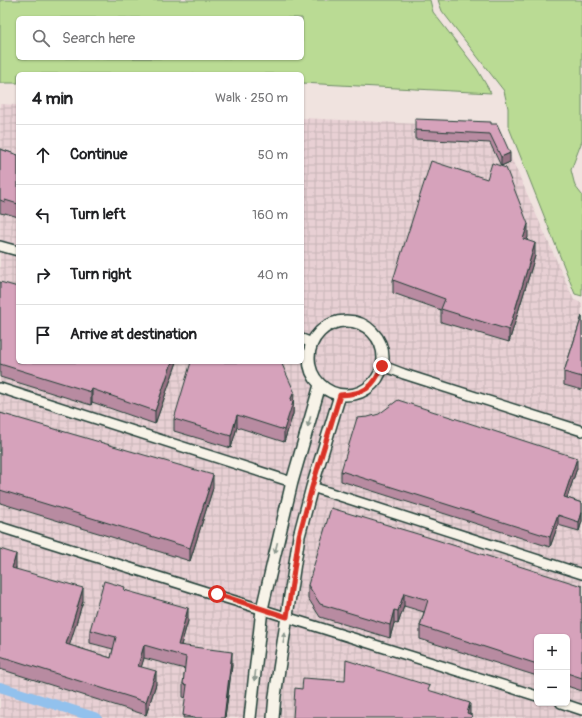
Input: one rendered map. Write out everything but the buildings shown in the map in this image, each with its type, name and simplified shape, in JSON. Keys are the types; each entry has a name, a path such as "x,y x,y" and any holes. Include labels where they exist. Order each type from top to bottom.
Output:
{"street":[{"path":"0,246 16,250"},
{"path":"346,321 357,322 371,331 380,343 383,354 382,366 378,378 368,388 355,394 340,395 330,392 320,385 309,365 307,341 331,324 346,321"},
{"path":"382,366 582,431"},
{"path":"250,718 262,609 292,482 320,385"},
{"path":"0,388 292,482"},
{"path":"273,718 299,536 340,395"},
{"path":"312,487 582,574"},
{"path":"0,527 144,573 217,594 534,695"},
{"path":"570,706 582,710"}],"shaded area":[{"path":"0,104 16,105 16,364 304,364 304,118 498,128 574,300 582,303 582,718 0,718"}],"green space":[{"path":"0,0 430,0 433,12 477,69 491,93 304,83 304,72 16,72 16,83 0,83"},
{"path":"438,0 582,0 582,141 571,170 575,186 582,195 582,296 575,294 508,125 508,108 504,91 442,11"}],"waterway":[{"path":"0,687 97,718"}],"route":[{"path":"217,594 287,617 299,536 340,395 355,394 368,388 378,378 382,366"}]}
